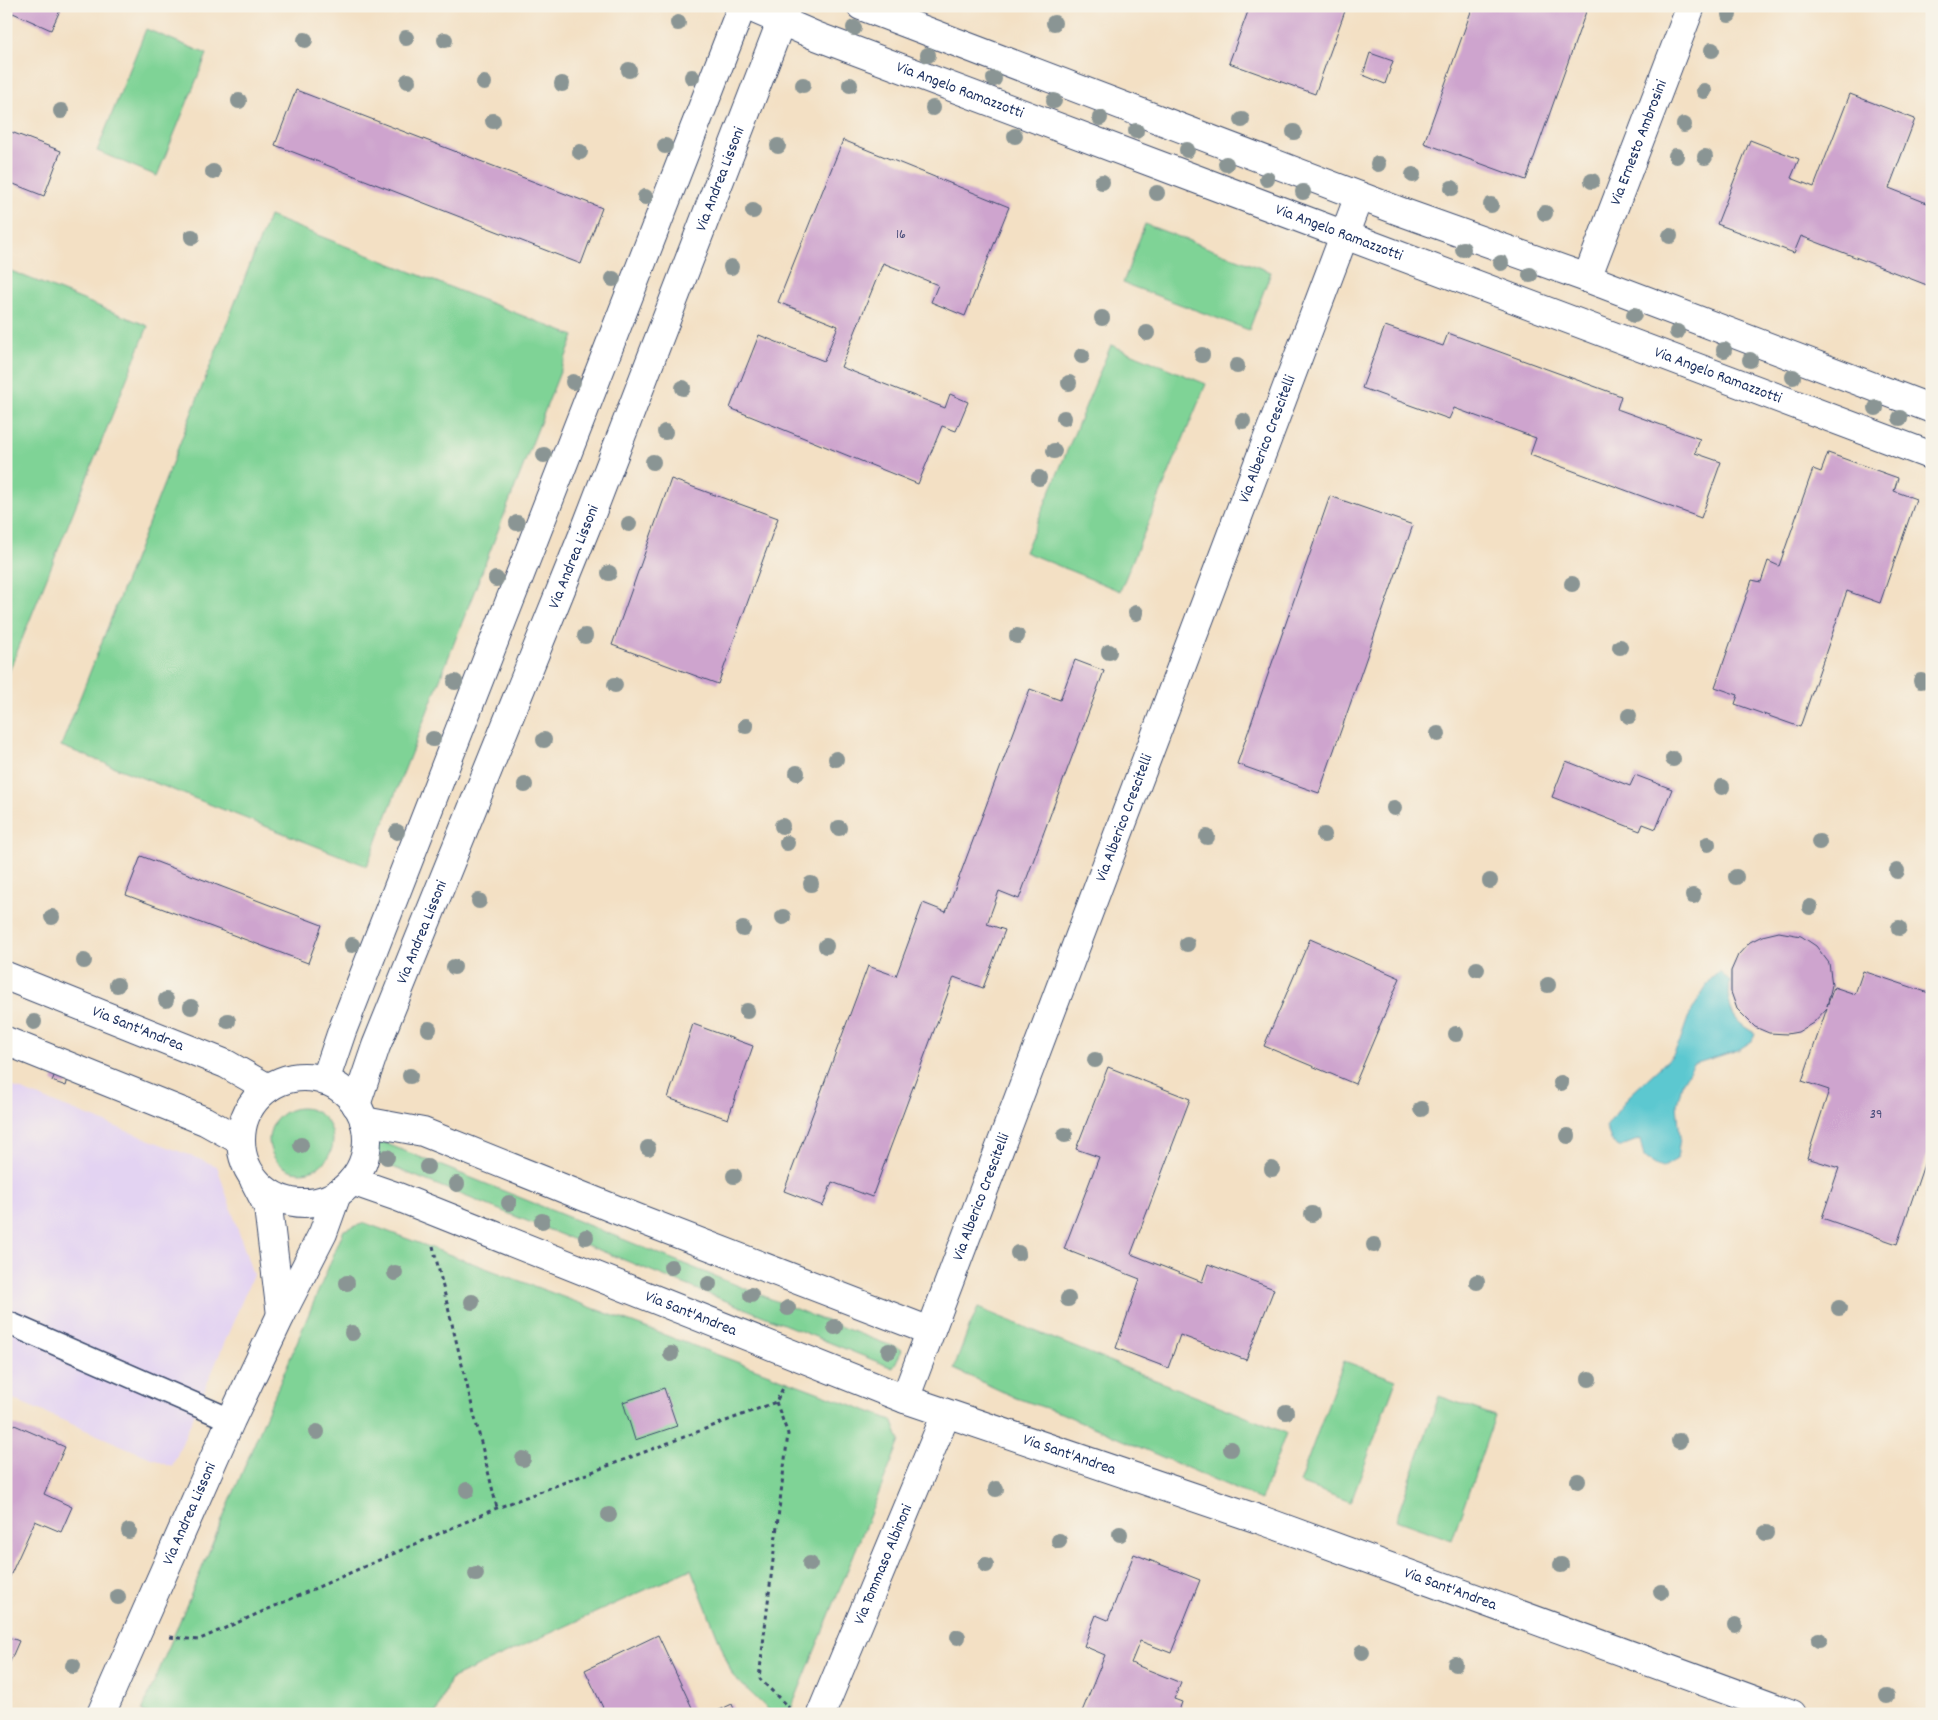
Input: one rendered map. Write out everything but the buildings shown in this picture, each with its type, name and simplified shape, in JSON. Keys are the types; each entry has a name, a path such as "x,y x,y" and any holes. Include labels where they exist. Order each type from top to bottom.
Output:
{"street":[{"path":"325,1081 346,1021 742,6"},
{"name":"Via Angelo Ramazzotti","path":"747,6 784,14 1345,236 1932,456"},
{"path":"861,6 1360,196 1587,278 1932,409"},
{"name":"Via Ernesto Ambrosini","path":"1587,278 1690,6"},
{"name":"Via Andrea Lissoni","path":"360,1113 376,1046 587,526 784,14"},
{"name":"Via Alberico Crescitelli","path":"905,1399 1360,196"},
{"name":"Via Sant'Andrea","path":"6,976 226,1064 268,1088"},
{"path":"6,1041 205,1122 241,1141"},
{"path":"250,1172 262,1188 279,1198 298,1203 318,1202 344,1188 363,1163 367,1142 360,1113 343,1090 325,1081 306,1077 286,1080 268,1088 248,1111 243,1125 241,1141 243,1157 250,1172 268,1207 281,1315"},
{"path":"360,1113 423,1132 646,1222 930,1331"},
{"name":"Via Andrea Lissoni","path":"101,1714 232,1420 281,1315 344,1188"},
{"name":"Via Sant'Andrea","path":"344,1188 424,1208 905,1399 1264,1521 1792,1714"},
{"name":"Via Tommaso Albinoni","path":"821,1714 946,1414"}],"lane":[{"path":"6,1322 232,1420"}],"path":[{"path":"424,1208 497,1508"},
{"path":"136,1635 198,1640 497,1508 776,1402 799,1357"},
{"path":"776,1402 788,1434 759,1678 795,1714"}],"shaded area":[{"path":"6,1084 217,1166 253,1275 172,1467 6,1396"}],"green space":[{"path":"146,29 207,54 157,176 97,151"},
{"path":"269,216 574,336 367,866 61,746"},
{"path":"1145,224 1271,272 1249,330 1123,283"},
{"path":"6,269 148,326 6,679"},
{"path":"1111,345 1206,384 1120,591 1025,552"},
{"path":"301,1108 319,1114 327,1122 333,1140 327,1158 319,1166 301,1172 283,1166 275,1158 269,1140 275,1122 283,1114"},
{"path":"375,1139 818,1318 902,1350 893,1368 370,1158"},
{"path":"365,1223 892,1420 900,1441 789,1714 773,1714 733,1676 691,1569 450,1679 436,1714 148,1714 142,1711 344,1230"},
{"path":"978,1308 1286,1433 1261,1500 1061,1413 1016,1398 954,1369"},
{"path":"1344,1361 1396,1380 1351,1502 1299,1483"},
{"path":"1439,1396 1495,1416 1452,1540 1396,1520"}],"water":[{"path":"1720,971 1730,981 1729,998 1732,1012 1741,1023 1755,1033 1752,1041 1738,1050 1694,1064 1683,1081 1677,1104 1680,1138 1677,1159 1662,1168 1644,1157 1640,1139 1619,1147 1612,1142 1606,1127 1628,1097 1673,1055 1688,1018 1711,979"}]}
